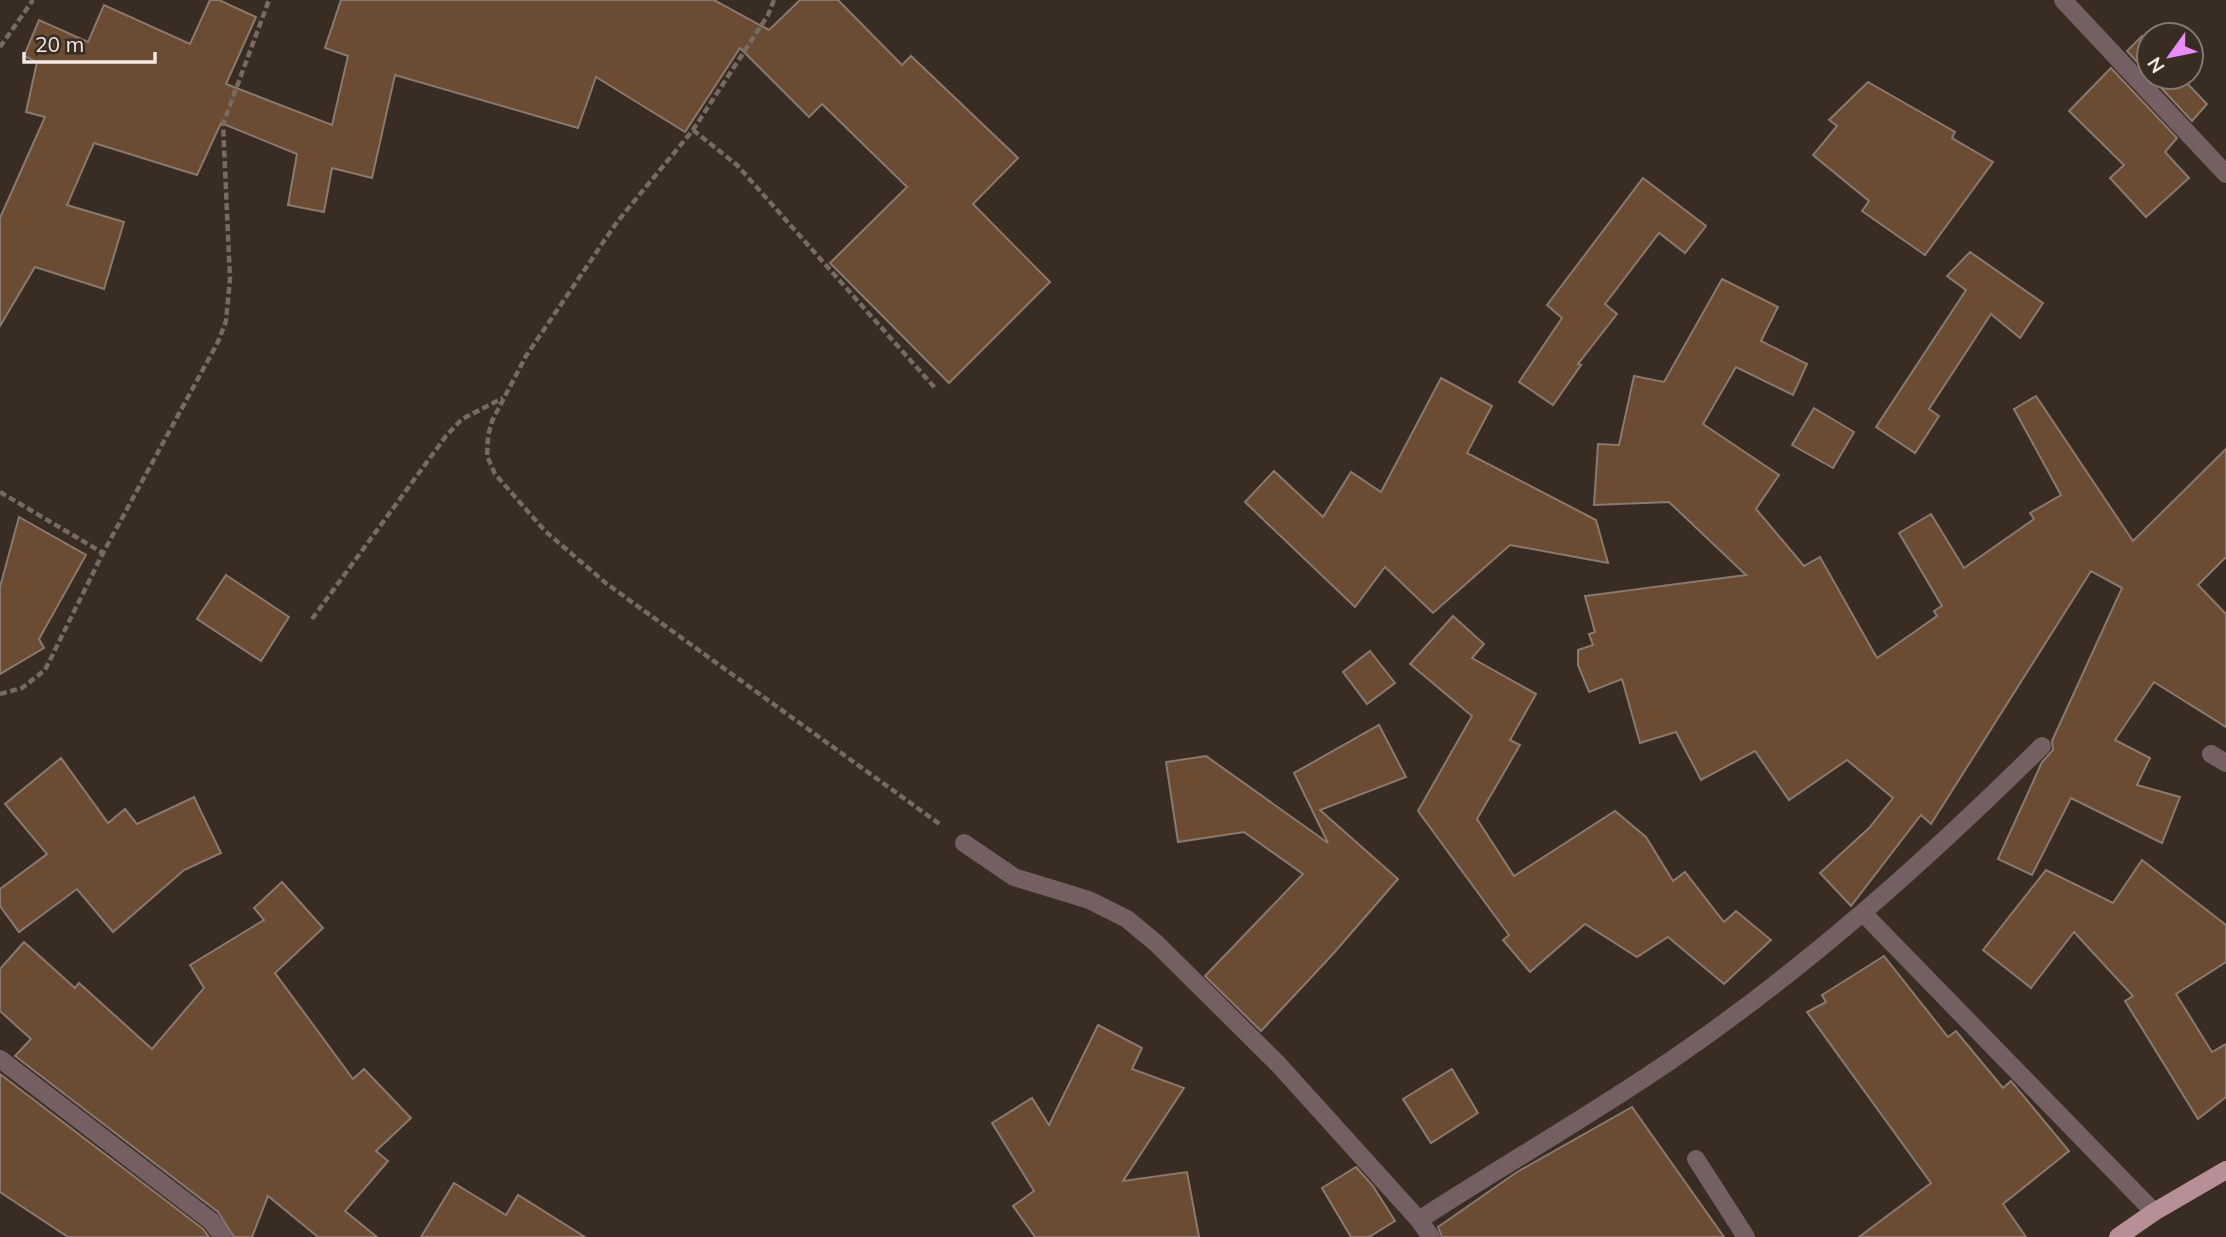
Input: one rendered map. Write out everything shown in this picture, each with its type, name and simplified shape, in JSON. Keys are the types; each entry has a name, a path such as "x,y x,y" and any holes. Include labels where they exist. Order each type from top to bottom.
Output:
{"main road":[{"path":"2118,1237 2154,1212 2226,1170"}],"street":[{"path":"2063,0 2226,174"},
{"path":"1419,1220 1671,1061 1864,914 1959,828 2042,746"},
{"path":"964,843 1014,877 1089,900 1137,927 1278,1064 1419,1220 1431,1237"},
{"path":"1864,914 2154,1212"},
{"path":"0,1059 211,1221 223,1237"},
{"path":"1696,1159 1746,1237"}],"path":[{"path":"0,47 33,0"},
{"path":"0,694 22,688 45,670 103,553 211,359 226,321 230,279 223,124 269,0"},
{"path":"774,0 762,25 693,130 617,222 526,356 504,397 488,436 489,465 545,531 607,584 964,843"},
{"path":"693,130 737,165 935,388"},
{"path":"312,619 446,436 462,419 504,397"},
{"path":"0,492 103,553"}],"building":[{"path":"210,0 219,0 256,17 226,84 332,125 348,56 325,48 341,0 714,0 769,30 800,0 838,0 902,65 911,56 1018,158 973,204 1050,282 949,383 830,263 907,187 822,104 809,117 740,48 685,132 596,77 578,128 395,75 372,178 332,168 324,212 288,205 297,154 221,123 197,175 94,143 67,205 124,222 104,289 35,267 0,326 0,218 45,117 26,112 37,62 24,56 39,20 88,42 104,5 190,44"},
{"path":"2135,43 2135,60 2127,51"},
{"path":"2111,68 2177,138 2165,152 2189,178 2146,217 2110,178 2124,165 2069,111"},
{"path":"1868,82 1955,132 1952,138 1993,162 1925,255 1862,211 1869,201 1813,155 1837,126 1829,120"},
{"path":"2164,91 2194,91 2207,104 2192,121"},
{"path":"1643,178 1706,226 1685,253 1659,233 1605,304 1617,314 1578,364 1581,365 1553,405 1519,382 1562,318 1547,305"},
{"path":"1970,252 2043,303 2020,338 1991,314 1929,409 1939,416 1915,453 1876,427 1966,290 1947,276"},
{"path":"1722,279 1778,307 1761,341 1807,364 1793,395 1736,367 1703,424 1779,475 1756,509 1804,566 1820,557 1877,658 1937,616 1934,611 1942,606 1899,533 1931,514 1964,568 2034,519 2030,513 2061,495 2014,409 2036,396 2133,541 2226,449 2226,557 2198,585 2226,614 2226,727 2154,682 2115,740 2150,758 2137,785 2180,797 2162,843 2071,798 2032,875 1998,859 2042,762 2053,750 2052,741 2122,588 2091,571 1931,824 1921,815 1851,906 1820,873 1869,828 1893,798 1847,760 1789,800 1755,751 1701,780 1676,732 1640,743 1622,679 1589,692 1578,665 1578,650 1593,645 1589,634 1595,632 1585,596 1746,575 1669,502 1594,505 1598,444 1619,445 1634,376 1664,382"},
{"path":"1441,378 1492,406 1467,453 1596,520 1608,563 1510,545 1433,613 1385,567 1355,607 1245,502 1274,471 1323,517 1351,472 1381,492"},
{"path":"1814,408 1854,432 1833,468 1792,445"},
{"path":"19,517 86,555 39,639 44,648 0,674 0,587"},
{"path":"226,575 289,617 261,661 197,619"},
{"path":"1453,616 1484,644 1472,658 1536,694 1510,740 1520,745 1477,819 1514,876 1615,811 1646,837 1673,881 1685,872 1724,922 1736,911 1771,940 1724,984 1668,937 1637,957 1585,924 1530,972 1503,940 1509,935 1418,811 1472,716 1410,664"},
{"path":"1370,651 1395,683 1367,704 1343,672"},
{"path":"1379,725 1406,777 1320,810 1398,879 1261,1031 1205,976 1303,874 1244,832 1178,842 1166,762 1206,756 1328,843 1294,773"},
{"path":"61,758 108,823 125,809 137,824 194,797 221,853 184,870 113,932 77,889 19,932 0,906 0,889 47,854 5,804"},
{"path":"2142,860 2226,925 2226,962 2176,994 2212,1052 2226,1044 2226,1097 2198,1119 2125,1001 2133,996 2074,932 2031,988 1983,950 2046,870 2113,903"},
{"path":"282,882 323,928 275,973 353,1079 364,1069 411,1118 376,1151 388,1161 345,1211 377,1237 318,1237 268,1196 252,1237 234,1237 218,1212 15,1056 31,1039 0,1011 0,969 24,942 75,988 79,983 152,1049 204,988 190,965 264,920 254,908"},
{"path":"1884,956 1948,1037 1956,1031 2003,1088 2011,1081 2069,1151 2003,1204 2026,1237 1859,1237 1931,1183 1807,1012 1826,1002 1822,995"},
{"path":"1098,1025 1142,1048 1132,1069 1184,1088 1123,1181 1187,1172 1199,1237 1035,1237 1013,1206 1034,1191 992,1123 1032,1098 1049,1125"},
{"path":"1452,1069 1478,1113 1431,1143 1403,1099"},
{"path":"0,1074 203,1229 209,1237 68,1237 0,1192"},
{"path":"1632,1107 1724,1237 1442,1237 1438,1227 1517,1172"},
{"path":"1356,1167 1373,1186 1395,1221 1369,1237 1351,1237 1322,1188"},
{"path":"454,1183 506,1215 518,1195 585,1237 421,1237"}]}
